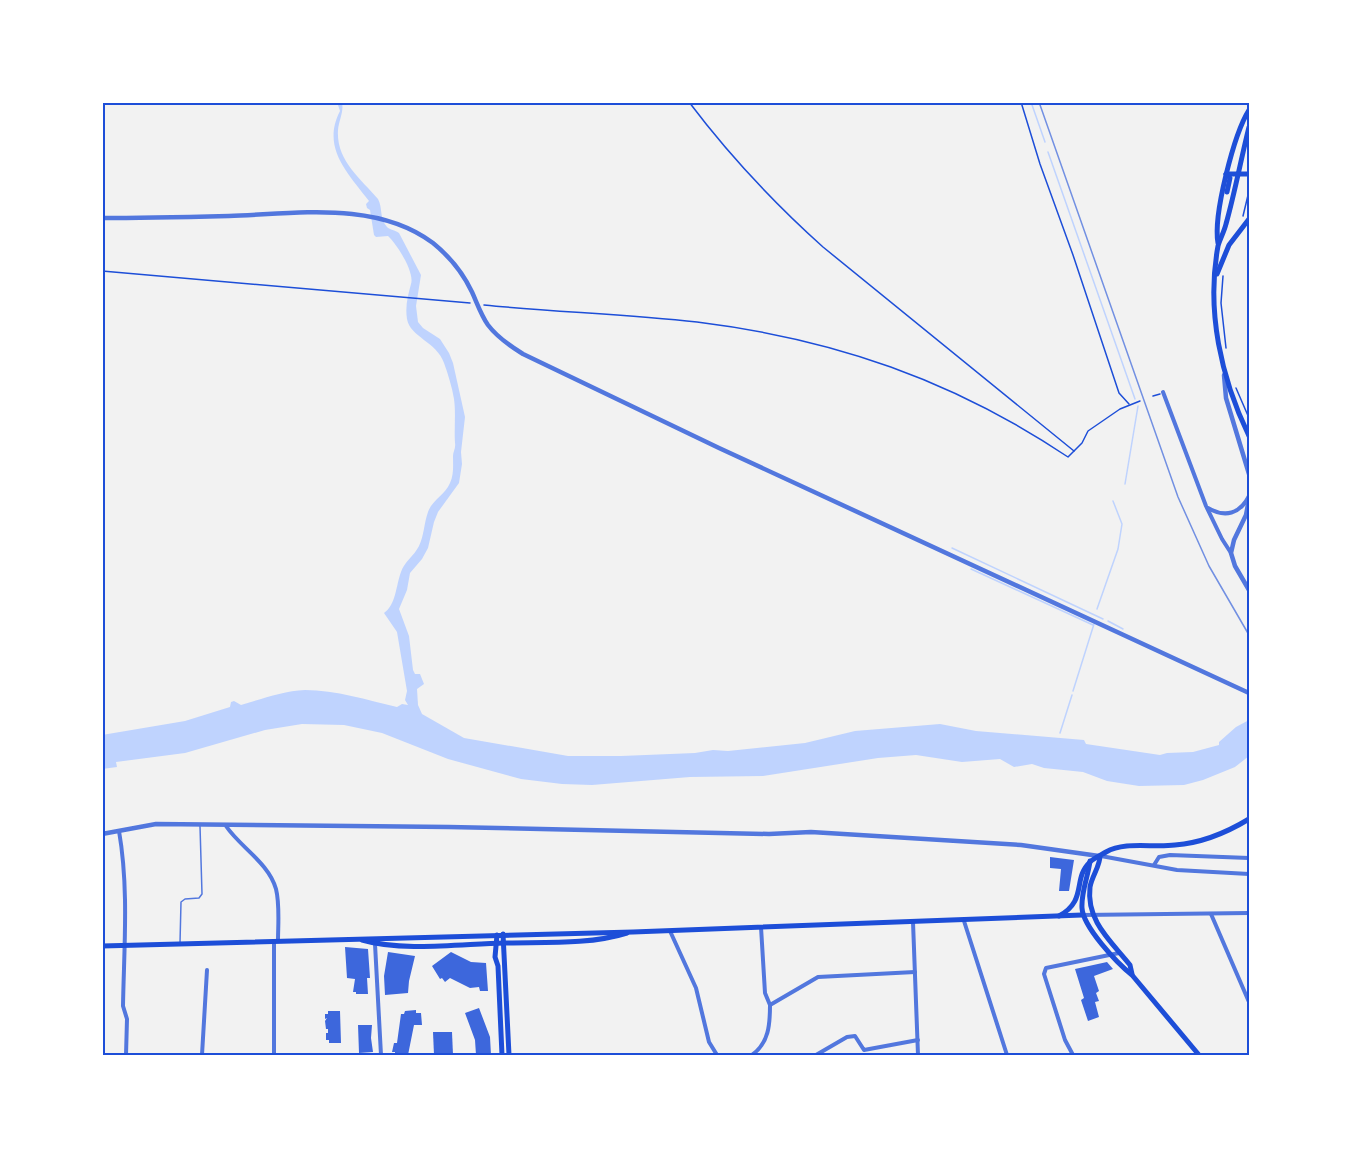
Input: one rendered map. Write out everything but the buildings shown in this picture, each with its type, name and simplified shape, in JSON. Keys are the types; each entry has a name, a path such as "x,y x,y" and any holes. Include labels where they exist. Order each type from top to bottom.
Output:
{"main road":[{"path":"1249,110 1226,174 1216,231 1218,244 1214,284 1216,332 1224,372 1239,416 1249,436"},
{"path":"1218,244 1225,225 1249,127"},
{"path":"1226,174 1249,174"},
{"path":"1225,225 1223,206 1230,178 1226,174"},
{"path":"1214,284 1229,245 1247,219"},
{"path":"1058,917 1075,904 1084,870 1090,861 1107,851 1124,846 1175,845 1204,839 1225,832 1249,819"},
{"path":"1100,856 1090,886 1092,914 1130,965 1132,975"},
{"path":"1090,861 1082,899 1082,915 1085,923 1199,1055"},
{"path":"102,946 633,932 1082,915"},
{"path":"360,940 375,944 438,945 596,939 633,932"},
{"path":"500,934 502,1055"},
{"path":"500,943 495,957 509,1055"}],"street":[{"path":"102,218 337,212 385,221 418,233 448,256 471,290 488,325 496,335 523,354 719,448 1249,693"},
{"path":"1224,372 1226,398 1249,474"},
{"path":"1163,392 1206,506 1249,590"},
{"path":"1206,506 1219,513 1234,513 1249,497"},
{"path":"1231,553 1234,540 1246,515 1249,497"},
{"path":"102,834 156,824 769,834 811,831 1021,845 1177,870 1249,874"},
{"path":"226,826 233,837 274,882 277,896 274,1055"},
{"path":"119,831 122,847 123,1006 127,1019 126,1055"},
{"path":"1154,866 1159,857 1170,855 1249,858"},
{"path":"1082,915 1249,913"},
{"path":"1211,915 1249,1002"},
{"path":"964,921 1007,1055"},
{"path":"913,922 918,1055"},
{"path":"752,1055 760,1050 765,1041 770,1005 765,993 761,927"},
{"path":"670,930 696,988 709,1042 717,1055"},
{"path":"375,944 381,1055"},
{"path":"1073,1055 1065,1040 1044,970 1120,953"},
{"path":"202,1055 207,970"},
{"path":"770,1005 818,977 915,972"},
{"path":"816,1055 848,1037 855,1036 864,1050 918,1040"}],"lane":[{"path":"180,944 181,902 185,899 199,898 202,894 200,826"}],"path":[{"path":"689,102 728,151 789,216 823,247 1075,450"},
{"path":"1021,102 1119,393 1130,405"},
{"path":"1247,219 1243,214 1249,190"},
{"path":"1224,270 1221,303 1227,353"},
{"path":"102,271 472,303"},
{"path":"482,305 697,322 829,346 894,367 954,392 1008,420 1068,457 1082,443 1086,432 1112,414 1140,401"},
{"path":"1235,384 1249,418"}],"water":[{"path":"337,102 342,102 338,130 341,150 350,168 378,199 385,224 399,233 421,275 416,306 418,322 440,339 449,353 465,417 459,483 438,512 428,548 410,573 407,590 399,609 409,636 413,670 415,674 420,674 424,684 417,689 418,705 422,714 464,738 568,756 728,751 805,743 855,731 940,724 976,731 1084,740 1086,744 1160,755 1193,752 1219,745 1219,742 1236,727 1249,720 1249,756 1235,767 1184,785 1139,786 1107,781 1083,772 1044,768 1032,764 1014,767 1000,759 962,762 916,755 878,758 763,776 690,777 592,785 562,784 521,779 448,759 382,733 344,725 302,724 265,730 185,753 116,762 117,767 102,769 102,735 185,721 230,707 231,702 234,701 241,705 281,694 317,690 397,707 402,704 408,705 405,700 407,691 397,632 384,613 393,600 402,568 419,546 430,508 448,487 451,480 455,445 454,399 441,356 409,325 407,305 411,279 408,265 388,236 376,237 374,235 370,210 366,204 369,201 346,170 335,148 335,124 340,111"}],"waterway":[{"path":"1031,102 1045,142"},
{"path":"1048,152 1135,399"},
{"path":"1125,484 1138,406"},
{"path":"1097,609 1118,549 1122,524 1113,501"},
{"path":"952,548 1103,619"},
{"path":"971,569 1093,625"},
{"path":"1108,621 1123,629"},
{"path":"1073,691 1094,624"},
{"path":"1060,733 1072,695"}],"railway":[{"path":"1039,102 1178,497 1209,566 1249,635"}]}
